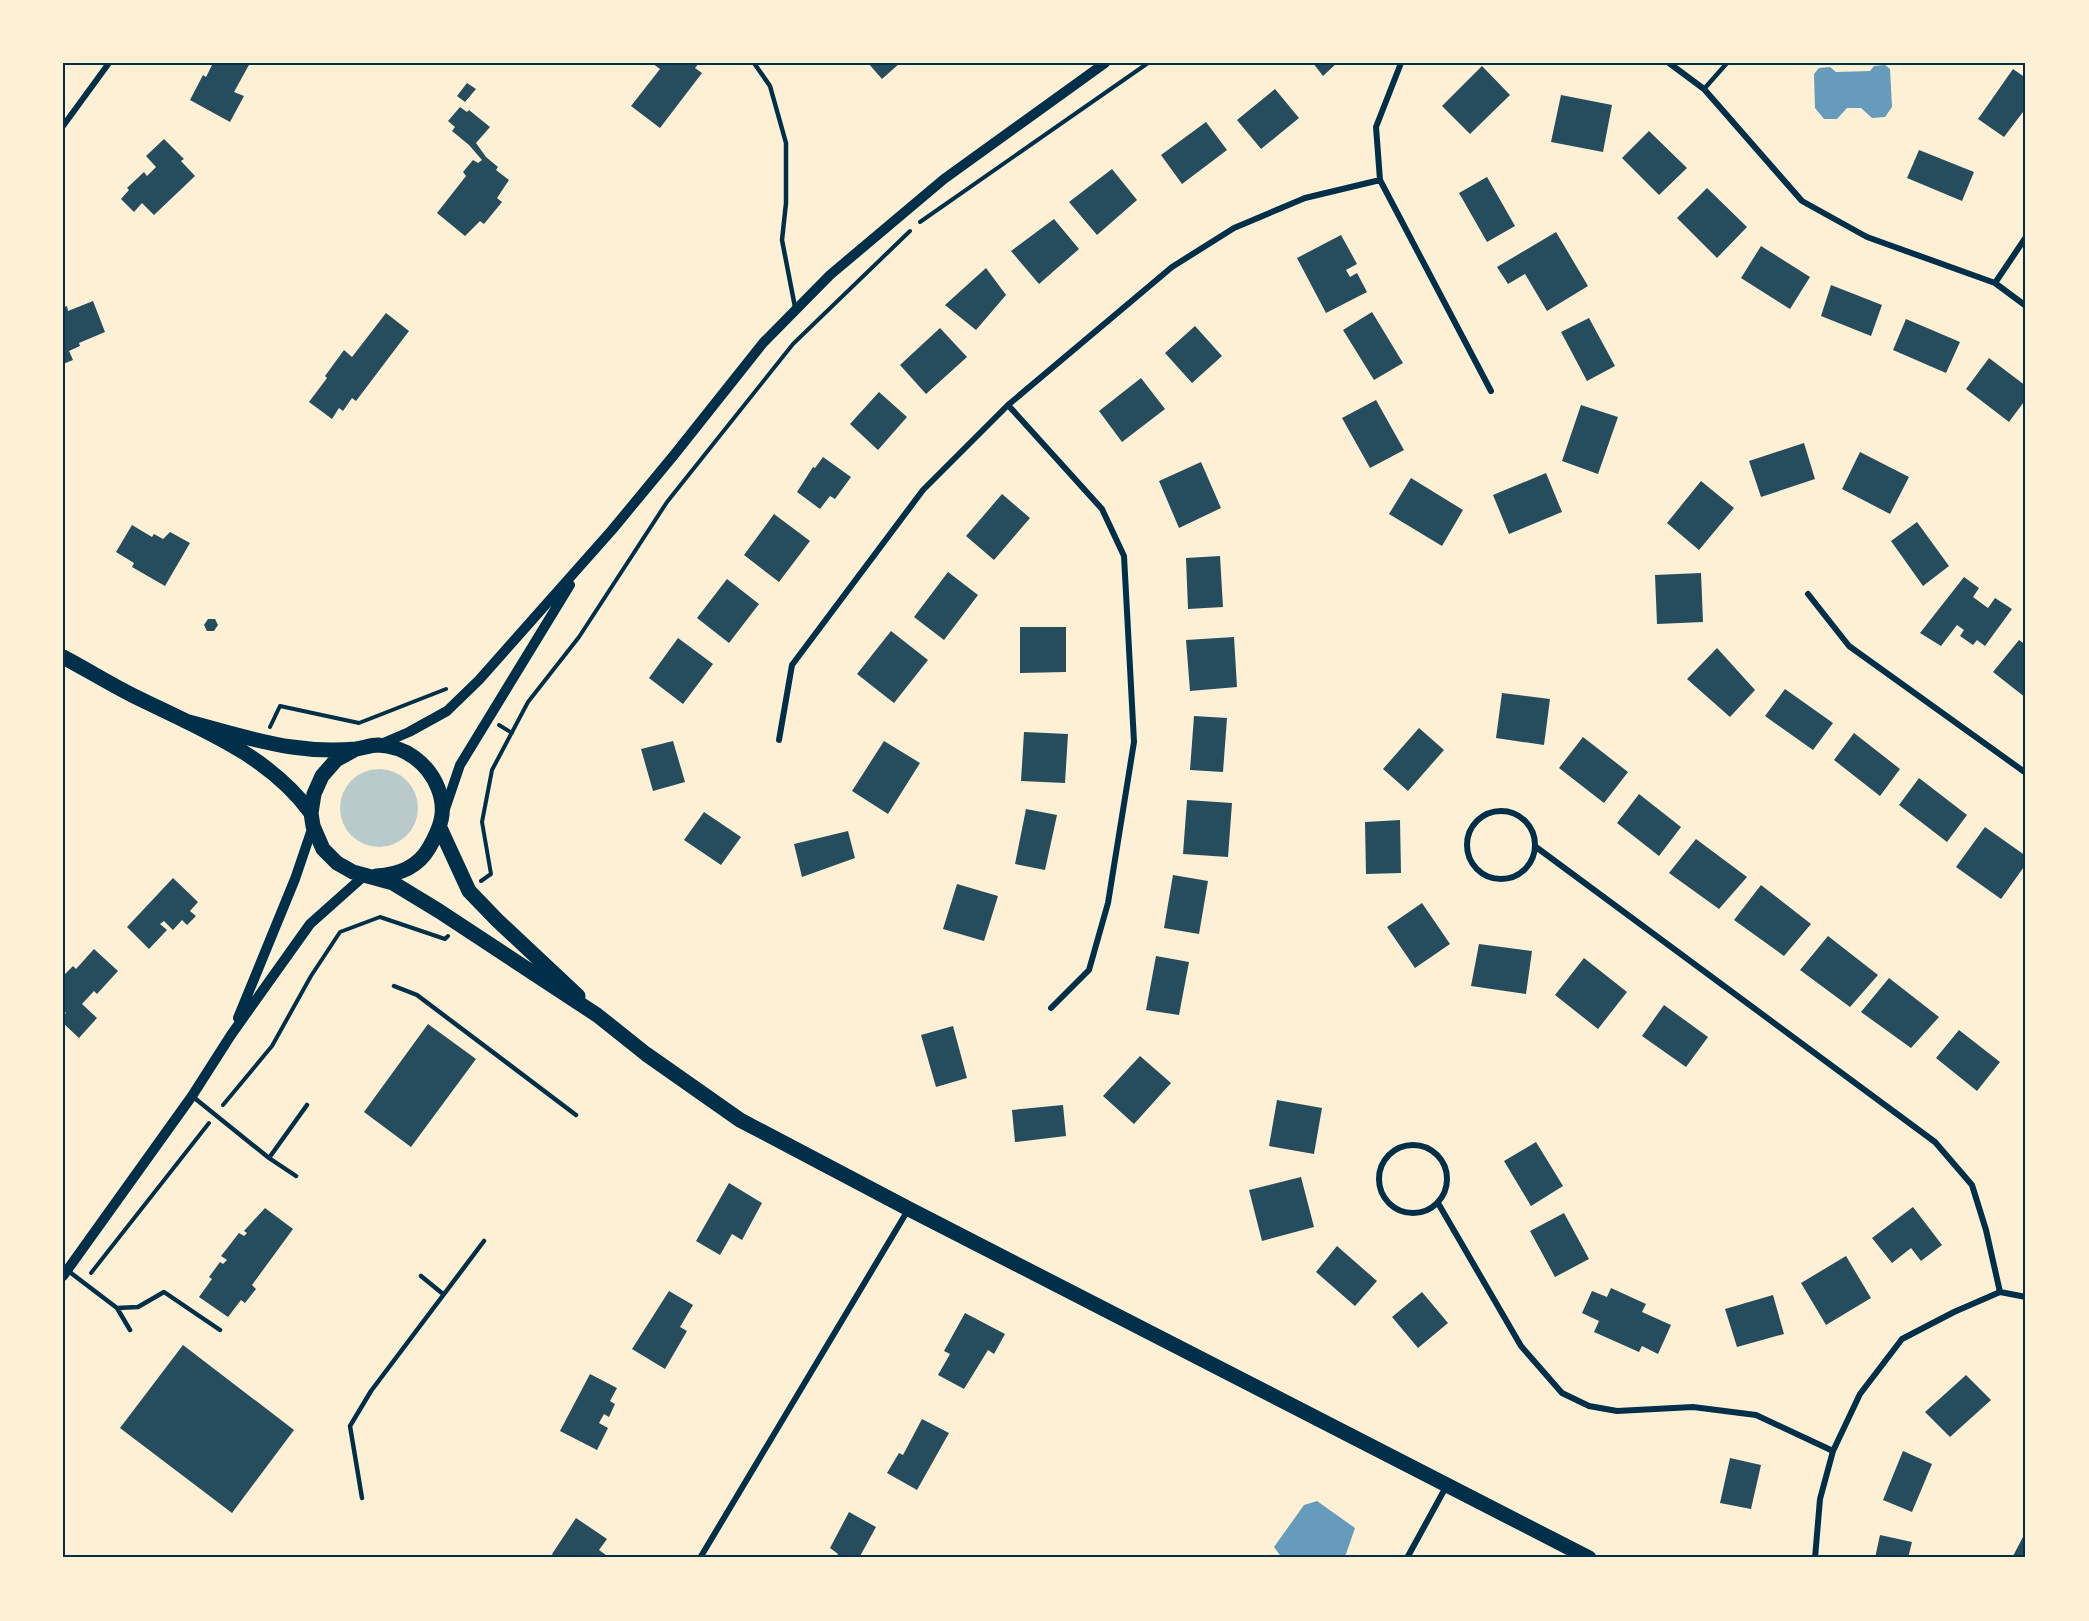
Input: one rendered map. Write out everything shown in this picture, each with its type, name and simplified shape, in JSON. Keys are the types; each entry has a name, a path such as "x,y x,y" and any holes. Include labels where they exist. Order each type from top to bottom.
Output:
{"main road":[{"path":"63,657 130,694 217,735 247,754 301,798 324,849 337,863 353,872 393,883 458,924 597,1015 646,1054 740,1120 1589,1558"},
{"path":"185,721 270,743 309,749 356,749 378,745 399,749 418,760 433,776 441,796 441,823 469,891 597,1015"},
{"path":"312,819 314,794 322,776 336,760 356,749"},
{"path":"368,876 391,875 409,868 424,857 441,823"}],"street":[{"path":"63,126 109,63"},
{"path":"378,745 409,732 456,704 587,559 668,463 763,343 795,310 856,253 944,179 1106,63"},
{"path":"1401,63 1376,127 1380,180 1491,391"},
{"path":"1669,63 1704,89 1802,201 1867,237 1995,283 2026,306"},
{"path":"778,740 792,665 922,490 1008,405 1172,267 1234,228 1305,198 1380,180"},
{"path":"1995,283 2026,237"},
{"path":"1008,405 1102,509 1124,556 1134,742 1108,903 1089,970 1051,1008"},
{"path":"441,823 460,765 587,559"},
{"path":"1808,594 1849,646 2026,773"},
{"path":"1536,847 1532,860 1524,871 1512,878 1499,879 1486,876 1476,868 1469,856 1467,843 1470,830 1479,819 1490,813 1504,811 1517,814 1527,822 1534,834 1536,847 1935,1142 1972,1185 1986,1230 2000,1293"},
{"path":"231,1035 295,879 312,819"},
{"path":"65,1273 192,1096 231,1035 310,924 368,876"},
{"path":"1411,1144 1425,1147 1436,1154 1444,1165 1447,1178 1445,1191 1438,1203 1427,1211 1414,1214 1401,1212 1389,1205 1381,1194 1378,1181 1380,1167 1387,1156 1398,1148 1411,1144"},
{"path":"1438,1203 1521,1347 1562,1393 1589,1406 1617,1412 1692,1407 1756,1415 1833,1451"},
{"path":"700,1558 909,1209"},
{"path":"1815,1558 1820,1499 1833,1451 1860,1394 1902,1340 1954,1312 2000,1293 2026,1297"},
{"path":"1407,1558 1447,1485"}],"lane":[{"path":"754,63 770,86 786,143 786,203 782,240 795,310"},
{"path":"1704,89 1727,63"},
{"path":"394,986 417,995 576,1115"},
{"path":"192,1096 269,1158 296,1176"},
{"path":"269,1158 307,1105"},
{"path":"362,1498 350,1426 371,1391 484,1241"},
{"path":"65,1273 83,1282 117,1308 130,1330"},
{"path":"421,1276 443,1294"},
{"path":"117,1308 138,1307 164,1292 220,1330"}],"path":[{"path":"469,891 490,874 482,822 492,770 528,702 579,637 667,502 793,344 916,225 1148,63"},
{"path":"270,743 267,735 280,706 359,723 446,689 456,704"},
{"path":"488,718 512,733"},
{"path":"83,1282 272,1046 311,976 339,932 380,917 445,939 458,924"}],"shaded area":[{"path":"371,769 387,769 401,775 412,786 418,800 418,816 412,830 401,841 387,847 371,847 357,841 346,830 340,816 340,800 346,786 357,775"}],"water":[{"path":"1885,65 1890,69 1892,107 1885,117 1872,118 1861,108 1847,108 1837,119 1824,119 1815,108 1814,74 1819,68 1830,67 1836,72 1870,71 1874,66"},
{"path":"1317,1501 1355,1528 1346,1554 1342,1558 1282,1558 1274,1547 1304,1505"}],"building":[{"path":"213,63 250,63 234,92 244,96 230,122 190,100 203,75 206,77"},
{"path":"652,63 699,63 695,68 702,73 660,128 631,106 660,69"},
{"path":"868,63 900,63 882,79"},
{"path":"1313,63 1337,63 1323,76"},
{"path":"1482,66 1510,95 1470,134 1442,106"},
{"path":"2013,69 2026,78 2026,108 2004,137 1978,119"},
{"path":"467,83 476,89 465,102 457,96"},
{"path":"1275,89 1299,118 1261,149 1237,120"},
{"path":"1561,95 1612,105 1603,152 1551,142"},
{"path":"460,107 467,112 469,110 490,127 476,143 486,157 498,167 496,170 509,180 497,198 502,202 484,224 480,221 465,236 437,213 466,176 463,172 473,160 478,163 482,160 452,131 455,127 448,121"},
{"path":"1206,122 1227,150 1182,184 1161,155"},
{"path":"1649,131 1687,168 1659,195 1622,158"},
{"path":"164,139 184,159 181,161 195,176 154,215 142,203 134,212 121,199 129,190 127,188 144,172 147,176 156,167 146,156"},
{"path":"1919,150 1974,172 1962,201 1907,178"},
{"path":"1112,169 1137,200 1097,235 1069,202"},
{"path":"1487,177 1515,226 1487,242 1459,193"},
{"path":"1707,188 1747,227 1717,258 1677,218"},
{"path":"1054,219 1079,249 1039,284 1011,251"},
{"path":"1556,232 1588,286 1547,311 1525,274 1508,284 1497,267"},
{"path":"1341,235 1357,264 1346,270 1350,277 1357,273 1367,292 1326,313 1297,258"},
{"path":"1761,246 1810,277 1790,309 1741,278"},
{"path":"986,268 1006,295 976,330 945,305"},
{"path":"1831,285 1882,305 1871,336 1821,316"},
{"path":"93,301 105,332 79,343 80,346 69,351 73,360 63,364 63,308 67,306 68,311"},
{"path":"1372,312 1403,363 1374,380 1343,330"},
{"path":"386,313 409,331 356,401 352,398 343,411 339,408 332,419 309,402 344,350 352,357"},
{"path":"1589,318 1615,366 1587,381 1561,332"},
{"path":"1906,319 1960,342 1946,373 1893,350"},
{"path":"1195,326 1222,356 1192,383 1165,353"},
{"path":"940,328 967,357 926,394 900,365"},
{"path":"1989,358 2026,386 2026,399 2009,422 1966,389"},
{"path":"1141,378 1165,409 1122,442 1099,411"},
{"path":"879,392 907,417 878,450 850,424"},
{"path":"1376,400 1404,450 1370,468 1342,418"},
{"path":"1581,405 1618,417 1598,474 1562,461"},
{"path":"1804,443 1815,479 1761,497 1749,461"},
{"path":"1860,452 1909,477 1890,514 1842,489"},
{"path":"823,457 851,477 835,499 830,496 820,509 797,492 813,467 815,468"},
{"path":"1201,462 1221,508 1179,528 1159,481"},
{"path":"1546,473 1562,512 1509,534 1493,495"},
{"path":"1411,478 1463,510 1442,546 1389,514"},
{"path":"1701,481 1734,508 1699,550 1667,523"},
{"path":"1002,494 1030,518 994,560 966,536"},
{"path":"774,514 810,541 779,582 744,555"},
{"path":"1917,522 1949,566 1923,586 1891,541"},
{"path":"132,525 152,537 154,534 163,539 170,532 190,543 165,586 132,567 134,563 116,552"},
{"path":"1220,556 1223,607 1188,609 1186,558"},
{"path":"948,572 978,595 944,640 914,617"},
{"path":"1701,573 1703,622 1657,624 1655,575"},
{"path":"1964,577 1979,588 1973,597 1988,608 1995,598 2012,609 1985,646 1977,640 1973,645 1960,636 1964,630 1957,625 1941,646 1920,633"},
{"path":"727,579 759,604 729,643 697,618"},
{"path":"208,619 215,619 218,625 214,631 207,631 204,625"},
{"path":"1020,627 1066,627 1066,672 1020,673"},
{"path":"891,631 928,660 894,703 857,674"},
{"path":"1234,637 1237,687 1190,691 1186,640"},
{"path":"678,638 713,664 683,704 649,678"},
{"path":"2019,640 2026,645 2026,698 1993,672"},
{"path":"1717,648 1755,690 1730,717 1687,679"},
{"path":"1785,689 1833,723 1813,750 1765,716"},
{"path":"1502,693 1550,699 1544,745 1496,738"},
{"path":"1194,716 1227,718 1223,772 1190,770"},
{"path":"1419,728 1444,750 1408,791 1383,769"},
{"path":"1024,732 1068,734 1065,783 1021,781"},
{"path":"1854,733 1900,769 1880,796 1834,760"},
{"path":"1583,737 1628,772 1604,803 1559,768"},
{"path":"673,741 685,782 653,791 641,749"},
{"path":"884,741 920,763 888,814 852,791"},
{"path":"1919,778 1967,815 1947,842 1899,805"},
{"path":"1639,794 1681,827 1659,856 1617,823"},
{"path":"1187,800 1232,803 1228,857 1183,854"},
{"path":"1026,809 1057,815 1045,870 1015,864"},
{"path":"704,812 741,837 721,865 684,840"},
{"path":"1400,820 1401,873 1366,874 1365,822"},
{"path":"1985,827 2026,856 2026,864 2001,899 1956,867"},
{"path":"848,831 855,858 802,877 794,844"},
{"path":"1696,839 1747,877 1719,909 1669,873"},
{"path":"1173,875 1208,881 1199,934 1164,928"},
{"path":"173,878 198,902 190,911 196,916 187,925 182,920 173,930 164,921 160,924 167,930 149,949 127,927"},
{"path":"957,884 998,896 984,941 943,929"},
{"path":"1761,885 1811,924 1784,956 1734,920"},
{"path":"1422,903 1450,944 1415,968 1387,927"},
{"path":"1828,936 1878,975 1850,1007 1800,970"},
{"path":"1479,944 1532,951 1526,994 1471,986"},
{"path":"94,949 118,971 97,994 94,991 82,1004 97,1018 79,1038 63,1023 63,1016 66,1013 63,1010 63,976 73,966 76,969"},
{"path":"1156,956 1189,962 1179,1015 1146,1010"},
{"path":"1584,958 1627,992 1598,1029 1555,995"},
{"path":"1889,978 1939,1017 1911,1048 1861,1012"},
{"path":"1664,1005 1708,1037 1686,1067 1642,1036"},
{"path":"428,1024 476,1059 411,1147 364,1112"},
{"path":"953,1026 967,1078 936,1087 921,1035"},
{"path":"1959,1030 2000,1062 1977,1091 1936,1058"},
{"path":"1140,1056 1171,1083 1134,1124 1103,1096"},
{"path":"1277,1100 1322,1108 1314,1154 1269,1146"},
{"path":"1063,1105 1066,1136 1015,1142 1012,1110"},
{"path":"1536,1142 1563,1186 1531,1206 1504,1161"},
{"path":"1301,1177 1314,1227 1262,1241 1249,1190"},
{"path":"729,1183 762,1203 742,1240 732,1234 720,1255 696,1241"},
{"path":"1913,1207 1942,1245 1921,1261 1911,1248 1892,1263 1872,1238"},
{"path":"265,1208 293,1229 252,1285 256,1289 245,1303 241,1300 228,1317 199,1297 212,1279 209,1277 220,1262 223,1264 227,1260 221,1256 239,1233 244,1236 247,1233 244,1231"},
{"path":"1564,1213 1589,1259 1555,1277 1530,1231"},
{"path":"1337,1246 1377,1281 1355,1306 1316,1272"},
{"path":"1846,1256 1871,1298 1826,1325 1801,1283"},
{"path":"1611,1288 1646,1304 1642,1312 1671,1325 1658,1354 1642,1346 1639,1352 1594,1332 1599,1321 1582,1313 1592,1291 1607,1297"},
{"path":"669,1291 693,1305 680,1327 687,1331 665,1369 632,1349"},
{"path":"1422,1292 1448,1323 1418,1348 1392,1317"},
{"path":"1773,1295 1784,1334 1737,1347 1725,1309"},
{"path":"965,1313 1005,1334 994,1354 988,1350 964,1389 938,1375 950,1354 944,1351"},
{"path":"183,1345 294,1430 232,1513 120,1428"},
{"path":"590,1374 617,1388 610,1401 615,1404 609,1417 604,1414 599,1423 608,1428 597,1450 560,1431"},
{"path":"1966,1375 1991,1400 1950,1437 1925,1412"},
{"path":"922,1419 949,1433 917,1490 887,1473 899,1453 903,1455"},
{"path":"1903,1451 1932,1464 1912,1512 1883,1500"},
{"path":"1730,1458 1761,1465 1751,1509 1720,1503"},
{"path":"849,1512 876,1527 859,1558 836,1558 838,1554 830,1548"},
{"path":"576,1518 607,1539 599,1550 606,1555 605,1558 555,1558 552,1554"},
{"path":"2026,1531 2026,1558 2012,1558"},
{"path":"1880,1535 1912,1542 1908,1558 1875,1558"}]}
